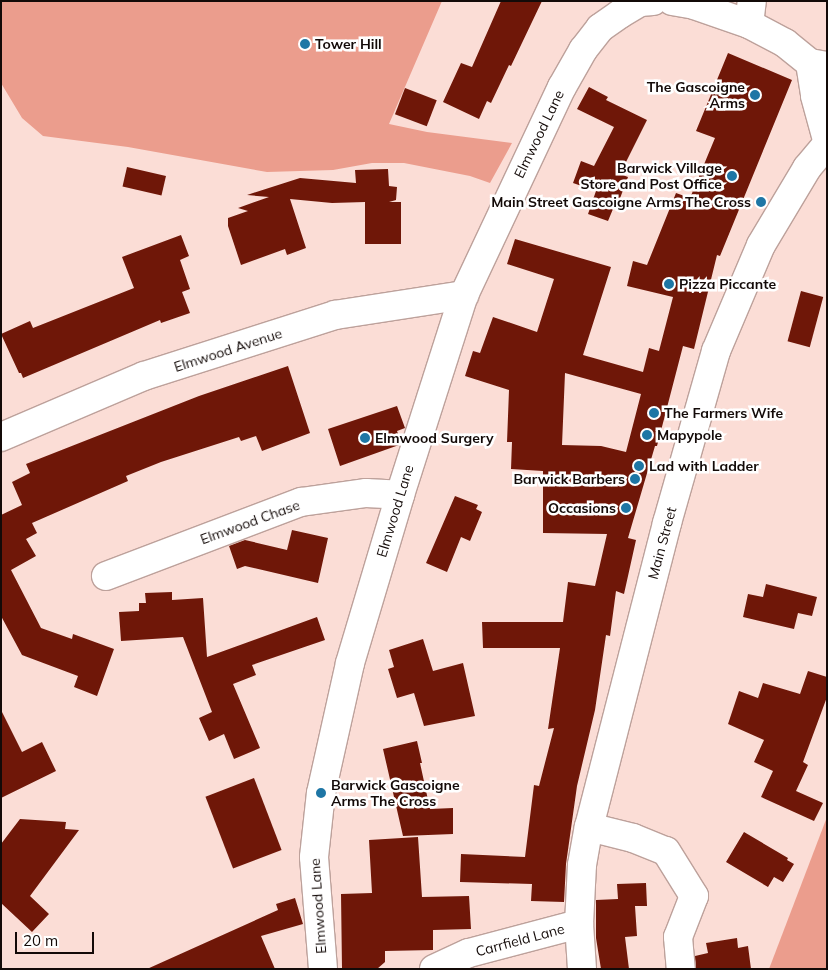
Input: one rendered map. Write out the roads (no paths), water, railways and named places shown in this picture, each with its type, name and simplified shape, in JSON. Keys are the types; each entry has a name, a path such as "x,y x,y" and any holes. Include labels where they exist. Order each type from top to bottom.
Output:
{"street":[{"name":"Elmwood Lane","path":"323,969 314,857 321,793 350,663 400,495 464,295 557,96 583,50 600,28 620,14 640,2 653,1"},
{"path":"672,1 751,13 785,43 819,64 815,96 827,140"},
{"name":"Main Street","path":"582,969 579,924 582,865 589,827 667,523 716,352 761,245 807,168 827,144"},
{"name":"Elmwood Avenue","path":"1,437 144,376 335,315 464,295"},
{"name":"Elmwood Chase","path":"106,576 301,502 366,493 400,495"},
{"path":"589,827 633,838 666,851 694,896 678,937 681,969"},
{"name":"Carrfield Lane","path":"434,969 469,953 579,924"}],"place":[{"name":"Tower Hill","path":"305,44"},
{"name":"The Gascoigne Arms","path":"755,95"},
{"name":"Barwick Village Store and Post Office","path":"732,176"},
{"name":"Main Street Gascoigne Arms The Cross","path":"761,202"},
{"name":"Pizza Piccante","path":"669,284"},
{"name":"The Farmers Wife","path":"654,413"},
{"name":"Mapypole","path":"647,435"},
{"name":"Elmwood Surgery","path":"365,438"},
{"name":"Lad with Ladder","path":"639,466"},
{"name":"Barwick Barbers","path":"635,479"},
{"name":"Occasions","path":"626,508"},
{"name":"Barwick Gascoigne Arms The Cross","path":"321,793"}]}
